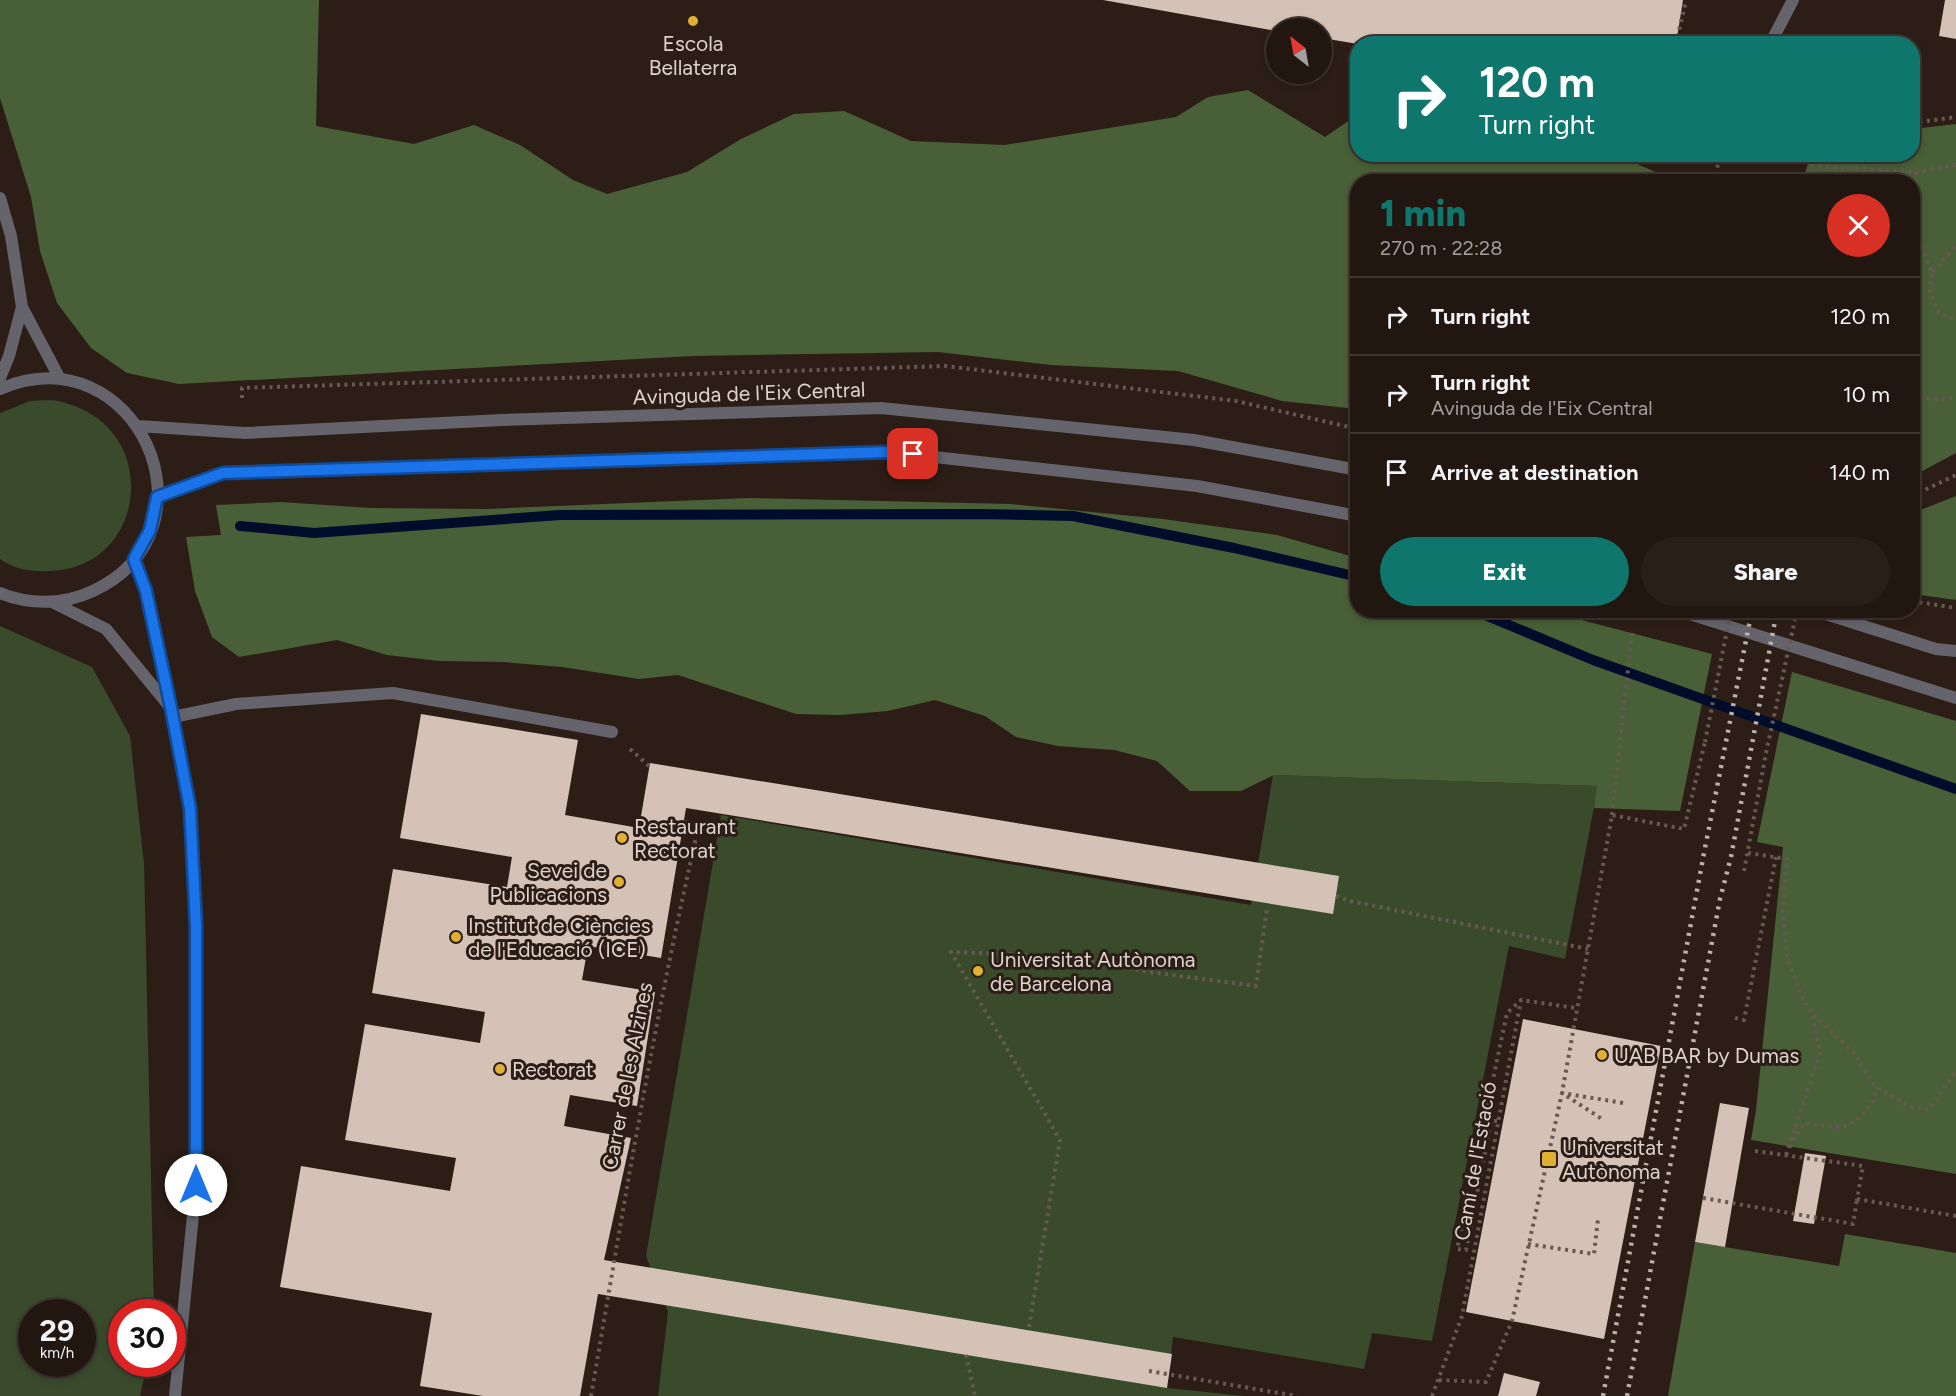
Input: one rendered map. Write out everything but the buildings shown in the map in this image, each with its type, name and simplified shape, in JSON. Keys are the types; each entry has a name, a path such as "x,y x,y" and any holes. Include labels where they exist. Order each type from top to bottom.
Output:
{"street":[{"path":"1774,36 1793,0"},
{"path":"0,198 11,236 22,307 60,379"},
{"path":"0,378 9,356 22,307"},
{"path":"0,389 28,380 60,379 90,387 109,397 138,426 154,460 158,478 157,497 150,530 134,559 118,576 98,589 76,598 52,602 30,601 0,592"},
{"name":"Avinguda de l'Eix Central","path":"138,426 244,433 502,420 881,408 1194,440 1350,469"},
{"path":"157,497 223,473 889,452 1197,486 1350,515"},
{"path":"134,559 146,591 190,808 196,925 196,1185 175,1396"},
{"path":"52,602 106,629 172,713"},
{"path":"1702,618 1956,698"},
{"path":"1838,618 1936,649 1956,651"},
{"path":"172,713 237,704 393,693 612,732"}],"path":[{"path":"1678,36 1686,0"},
{"path":"1920,122 1956,117"},
{"path":"1805,162 1816,166 1916,172 1956,165"},
{"path":"1920,244 1932,272 1930,292 1939,313 1956,320"},
{"path":"1932,272 1956,245"},
{"path":"1920,398 1956,397"},
{"path":"1920,492 1956,475"},
{"path":"1920,602 1956,608"},
{"path":"1612,815 1684,830 1705,742 1729,618"},
{"path":"1744,872 1766,753 1795,618"},
{"path":"1439,1380 1486,1382 1512,1321 1562,1093 1612,815 1632,633"},
{"name":"Carrer de les Alzines","path":"591,1396 629,1165 677,921 699,825 684,821"},
{"path":"1748,853 1787,859 1783,911 1787,956 1801,996 1812,1013 1854,1053 1875,1086 1876,1092 1866,1112 1844,1126 1804,1123 1786,1155"},
{"path":"1735,1018 1744,1020 1776,857"},
{"path":"1336,896 1350,901 1588,949"},
{"path":"1029,1327 1060,1140 951,952 1058,956 1150,972 1256,986 1267,909"},
{"path":"1497,1121 1491,1121 1466,1250 1457,1249 1506,1013 1521,1000 1576,1008"},
{"name":"Camí de l'Estació","path":"1432,1396 1462,1316 1521,1000"},
{"path":"1786,1155 1820,1054 1812,1013"},
{"path":"1875,1086 1910,1107 1930,1109 1956,1071"},
{"path":"1562,1093 1623,1103"},
{"path":"1562,1093 1602,1119"},
{"path":"1703,1198 1853,1224 1863,1166 1755,1151"},
{"path":"1857,1199 1956,1216"},
{"path":"1528,1244 1594,1254 1598,1220"},
{"path":"966,1355 975,1396"},
{"path":"1149,1371 1297,1396"}],"green space":[{"path":"0,0 319,0 316,126 414,144 474,125 520,145 573,180 607,194 687,172 741,139 794,114 844,111 911,141 1005,145 1176,117 1208,97 1248,90 1325,137 1350,120 1350,162 1632,162 1660,174 1350,174 1350,408 1282,401 1178,371 1051,365 938,352 693,356 179,384 127,373 91,348 57,303 40,251 31,197 0,98"},
{"path":"1956,124 1956,453 1920,472 1920,174 1804,174 1809,162 1920,162 1920,128"},
{"path":"30,401 62,402 95,416 117,439 129,466 131,496 123,524 107,548 81,564 48,571 23,569 0,559 0,413"},
{"path":"1956,496 1956,600 1920,595 1920,510"},
{"path":"749,498 1010,504 1163,519 1277,535 1350,556 1350,618 1574,618 1712,654 1680,811 1594,808 1597,786 1274,775 1241,791 1190,791 1157,761 1114,750 1058,746 1016,737 985,716 935,700 888,711 840,715 796,714 678,675 639,679 562,667 503,662 439,661 387,655 337,640 239,657 212,637 195,591 186,537 221,535 216,505 280,502 371,508 487,509"},
{"path":"0,626 92,667 130,736 144,864 154,1299 108,1299 108,1377 144,1377 140,1396 0,1396"},
{"path":"1792,672 1956,721 1956,1174 1751,1140 1783,847 1757,842"},
{"path":"1273,775 1598,786 1565,959 1509,946 1432,1341 1372,1333 1364,1369 1173,1337 1167,1388 1244,1396 658,1396 668,1312 646,1256 721,815 1251,905"},
{"path":"1845,1234 1956,1253 1956,1396 1668,1396 1695,1242 1839,1266"}],"waterway":[{"path":"240,526 314,533 560,515 980,514 1073,516 1234,548 1350,575"},
{"path":"1492,618 1593,660 1956,789"}],"railway":[{"path":"1603,1396 1704,853 1750,618"},
{"path":"1627,1396 1720,899 1731,857 1776,618"}],"place":[{"name":"Escola Bellaterra","path":"693,21"},
{"name":"Restaurant Rectorat","path":"622,838"},
{"name":"Sevei de Publicacions","path":"619,882"},
{"name":"Institut de Ciències de l'Educació (ICE)","path":"456,937"},
{"name":"Universitat Autònoma de Barcelona","path":"978,971"},
{"name":"UAB BAR by Dumas","path":"1602,1055"},
{"name":"Rectorat","path":"500,1069"},
{"name":"Universitat Autònoma","path":"1549,1159"}],"route":[{"path":"196,1185 196,925 190,808 146,591 134,559 150,530 157,508 157,497 223,473 889,452 913,454"}]}
